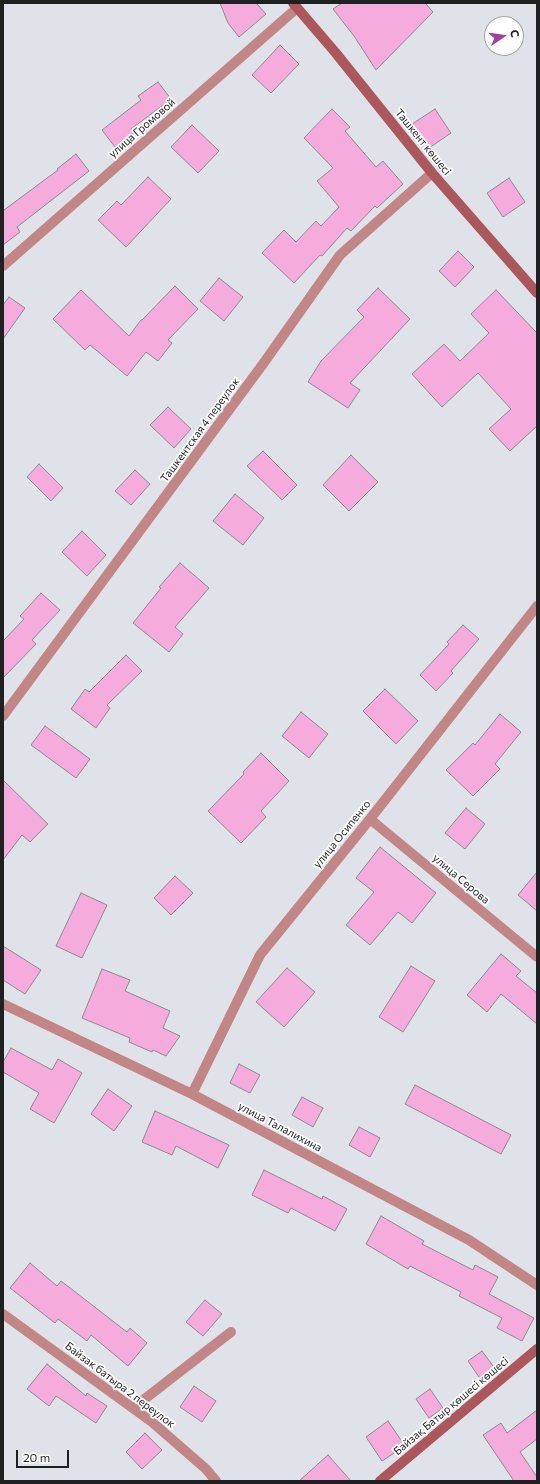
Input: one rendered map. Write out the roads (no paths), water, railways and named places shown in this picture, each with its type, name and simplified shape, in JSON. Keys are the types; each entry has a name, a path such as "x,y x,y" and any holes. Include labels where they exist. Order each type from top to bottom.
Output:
{"main road":[{"name":"Ташкент көшесі","path":"295,6 335,52 432,173 537,293"},
{"name":"Байзақ Батыр қөшесі көшесі","path":"380,1481 537,1349"}],"street":[{"name":"улица Громовой","path":"3,266 295,6"},
{"name":"Ташкентская 4 переулок","path":"3,716 263,364 340,255 432,173"},
{"name":"улица Осипенко","path":"192,1094 260,955 370,819 537,606"},
{"name":"улица Серова","path":"370,819 537,957"},
{"name":"улица Талалихина","path":"3,1004 192,1094 469,1240 537,1285"},
{"name":"Байзак батыра 2 переулок","path":"3,1314 152,1422 206,1469 216,1481"},
{"path":"133,1408 232,1332"}]}
